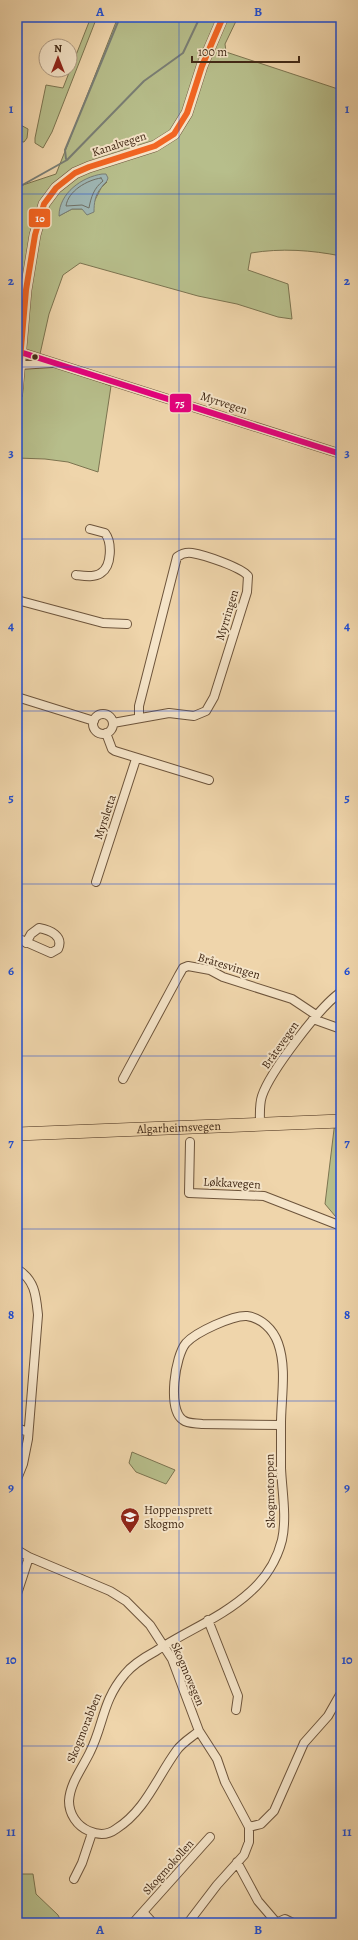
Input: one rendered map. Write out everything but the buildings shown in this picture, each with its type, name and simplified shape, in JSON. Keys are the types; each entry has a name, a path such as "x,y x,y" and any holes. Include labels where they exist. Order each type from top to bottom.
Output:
{"main road":[{"name":"Algarheimsvegen","path":"17,1134 341,1121"}],"street":[{"name":"Kanalvegen","path":"20,352 26,290 38,219 46,199 64,180 75,173 89,167 155,146 174,134 187,113 202,66 223,17"},
{"name":"Myrvegen","path":"20,352 47,359 53,363 341,454"},
{"path":"17,394 20,352"},
{"name":"Myrvegen","path":"19,365 53,363"},
{"path":"76,575 98,575 104,571 108,561 110,549 109,537 105,532 90,529"},
{"name":"Myrringen","path":"113,723 168,713 194,716 206,711 214,697 248,592 248,576 240,569 192,553 181,554 177,557 139,706 139,718"},
{"path":"17,600 103,623 127,624"},
{"path":"17,697 94,721"},
{"path":"104,714 110,717 113,723 111,730 106,733 101,733 96,731 94,721 98,716 104,714"},
{"path":"106,733 112,749 136,759 209,780"},
{"name":"Myrsletta","path":"96,882 136,759"},
{"path":"17,938 26,942"},
{"name":"Bråtesvingen","path":"123,1080 179,974 183,968 188,966 210,970 224,977 288,998 299,1003 314,1017"},
{"name":"Bråtevegen","path":"260,1124 260,1104 266,1086 314,1017 328,1002 341,992"},
{"path":"314,1017 341,1029"},
{"name":"Løkkavegen","path":"190,1142 189,1193 264,1196 341,1226"},
{"path":"17,1269 28,1276 34,1288 37,1302 37,1336 28,1432 23,1464 17,1479"},
{"name":"Skogmotoppen","path":"164,1645 246,1596 257,1586 273,1564 278,1552 284,1527 281,1425 283,1385 278,1342 267,1326 253,1317 235,1317 192,1338 185,1344 177,1365 174,1403 182,1420 190,1423 202,1424 281,1425"},
{"path":"17,1428 28,1432"},
{"name":"Skogmovegen","path":"17,1550 29,1557 94,1583 126,1601 150,1625 164,1645 180,1678 199,1731 217,1759 225,1782 249,1828"},
{"path":"17,1594 29,1557"},
{"path":"208,1620 238,1696 236,1710"},
{"name":"Skogmorabben","path":"92,1833 80,1825 72,1816 69,1801 73,1787 90,1752 105,1706 113,1691 126,1672 138,1662 164,1645"},
{"path":"188,1923 247,1848 249,1828 261,1824 274,1811 304,1743 331,1712 341,1693"},
{"path":"74,1879 82,1863 92,1833 109,1833 129,1819 150,1794 178,1750 199,1731"},
{"name":"Skogmokollen","path":"133,1923 210,1837"},
{"path":"237,1862 258,1901 276,1923 285,1919 293,1923"},
{"name":"Skogmokollen","path":"144,1912 153,1923"}],"green space":[{"path":"91,17 97,17 78,66 78,50"},
{"path":"118,17 238,17 225,44 226,52 341,90 341,256 296,250 262,251 251,253 248,270 288,284 292,319 278,317 237,304 198,296 80,263 63,275 49,314 40,354 72,371 111,386 98,472 68,462 17,458 17,187 56,174","holes":["107,182 101,188 94,202 82,209 72,209 59,216"]},
{"path":"67,78 73,78 52,132 43,148 35,143 35,138 46,85 63,88"},
{"path":"17,123 28,129 27,138 24,142 17,141"},
{"path":"341,1120 341,1223 325,1204 335,1121"},
{"path":"132,1452 175,1470 166,1484 136,1472 129,1463"},
{"path":"17,1874 33,1874 36,1894 58,1915 62,1923 17,1923"}],"water":[{"path":"106,174 108,178 96,196 94,212 87,215 82,209 72,209 59,216 60,208 67,193 87,179"}],"waterway":[{"path":"66,159 65,150 120,17"},
{"path":"17,188 67,160 144,81 183,53 200,17"},
{"path":"332,1004 341,998"}],"transit line":[{"name":"10","path":"17,394 26,290 35,235 44,204 56,188 75,173 89,167 155,146 174,134 187,113 202,66 223,17"},
{"name":"75","path":"20,352 341,454"}],"place":[{"name":"Hoppensprett Skogmo","path":"130,1534"}]}
